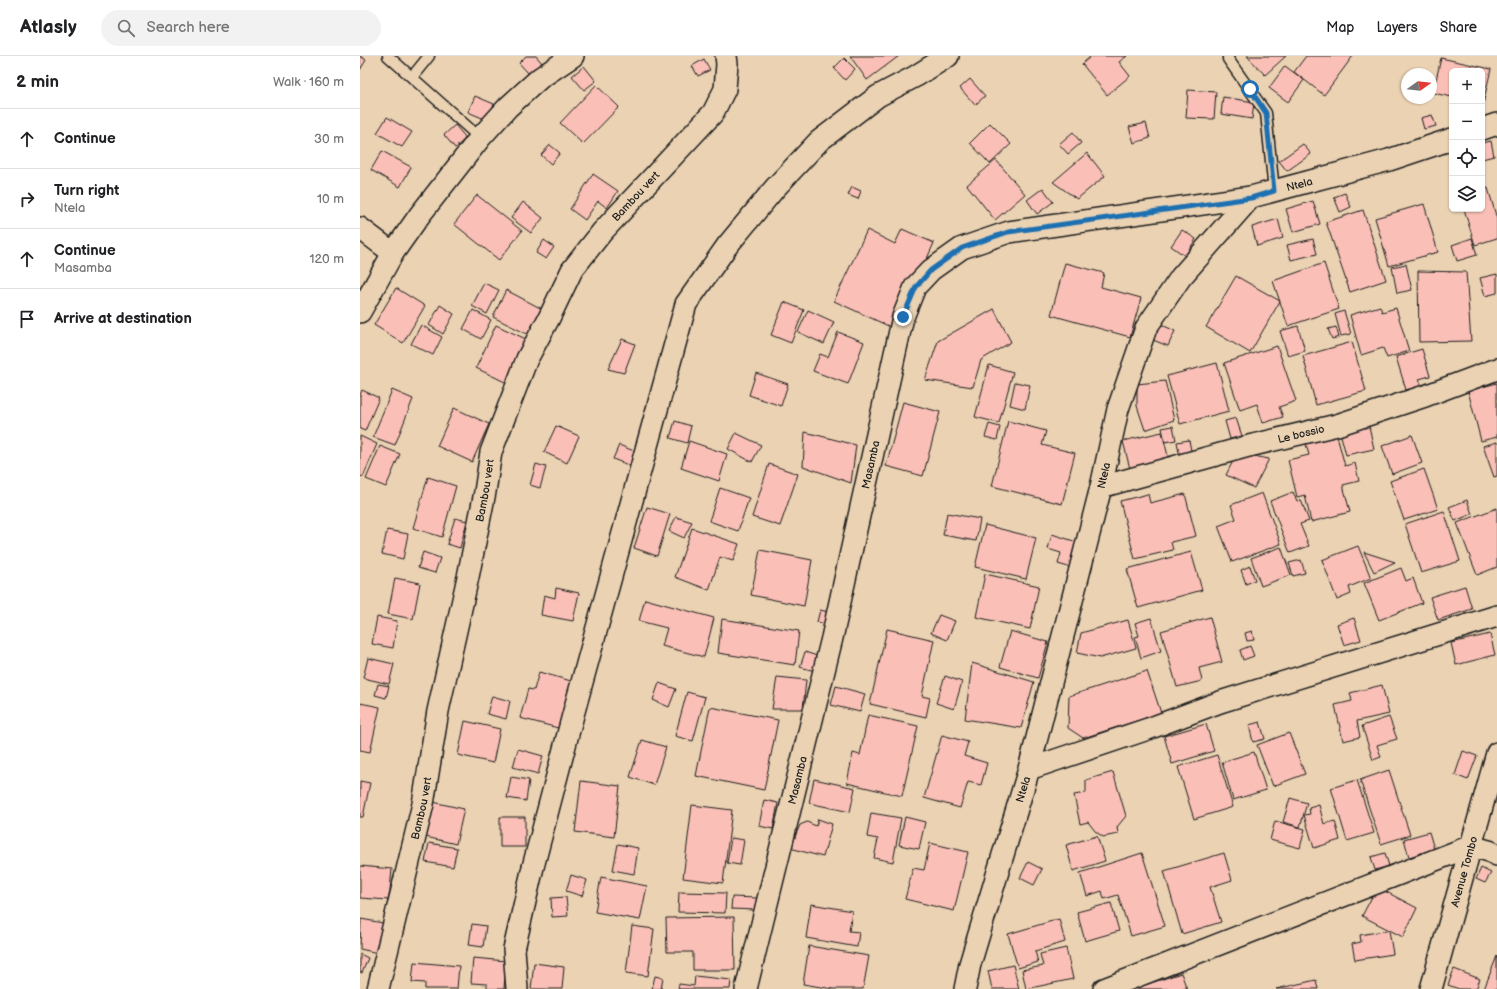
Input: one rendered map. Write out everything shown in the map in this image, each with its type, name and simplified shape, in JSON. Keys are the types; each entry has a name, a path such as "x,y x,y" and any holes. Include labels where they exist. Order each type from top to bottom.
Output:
{"street":[{"path":"360,312 393,253 419,216 480,138 508,107 540,78 573,56"},
{"name":"Bambou vert","path":"378,989 423,804 438,711 485,492 491,452 527,359 572,270 607,227 713,113 725,89 727,64 726,56"},
{"path":"517,989 514,949 533,867 572,715 686,304 727,246 775,188 820,141 878,96 916,76 948,56"},
{"path":"1485,128 1497,124"},
{"name":"Ntela","path":"965,989 970,964 1029,769 1101,488 1118,408 1146,328 1181,277 1251,198 1389,160 1449,140"},
{"name":"Masamba","path":"746,989 832,638 903,317 916,287 931,270 962,248 1008,232 1251,198"},
{"path":"360,228 393,253"},
{"name":"Le bossio","path":"1101,488 1249,446 1337,425 1426,396 1497,369"},
{"path":"1029,769 1148,729 1220,702 1497,616"},
{"name":"Avenue Tombo","path":"1430,989 1488,847 1497,753"},
{"path":"1104,989 1488,847"}],"lane":[{"path":"388,56 480,138"},
{"path":"412,77 429,56"},
{"path":"1228,56 1228,59 1266,113 1274,191"}],"building":[{"path":"360,56 366,60 360,70"},
{"path":"526,56 536,56 542,63 529,74 519,63"},
{"path":"850,56 899,56 867,80"},
{"path":"1091,56 1127,56 1119,62 1130,76 1107,95 1082,64"},
{"path":"1247,56 1286,56 1265,75"},
{"path":"1306,56 1353,56 1324,95 1294,72"},
{"path":"844,58 855,69 845,80 834,68"},
{"path":"1441,58 1491,69 1485,95 1485,68 1449,68 1449,96 1437,94 1437,76"},
{"path":"704,59 710,70 698,76 692,66"},
{"path":"584,66 596,81 584,90 572,76"},
{"path":"1285,66 1304,80 1288,102 1269,88"},
{"path":"970,79 985,96 975,105 960,88"},
{"path":"596,85 619,107 583,144 560,123"},
{"path":"1188,90 1216,92 1214,119 1186,118"},
{"path":"475,96 494,104 487,120 468,112"},
{"path":"1223,97 1254,102 1252,119 1221,114"},
{"path":"1432,115 1436,126 1424,129 1421,118"},
{"path":"387,117 412,132 402,147 377,133"},
{"path":"990,123 1011,144 990,164 970,143"},
{"path":"1146,123 1150,138 1134,143 1129,127"},
{"path":"455,125 466,138 455,148 444,135"},
{"path":"1073,132 1081,143 1068,154 1059,144"},
{"path":"1491,141 1494,156 1485,158 1485,142"},
{"path":"1303,144 1311,154 1287,171 1279,161"},
{"path":"550,145 560,153 551,164 541,155"},
{"path":"382,151 411,167 400,187 371,170"},
{"path":"1087,153 1105,176 1077,199 1053,182"},
{"path":"996,160 1025,194 995,220 967,185"},
{"path":"593,174 618,191 607,208 598,201 585,220 570,209"},
{"path":"852,187 861,191 858,199 848,195"},
{"path":"1043,188 1053,202 1037,214 1027,200"},
{"path":"1488,188 1497,219 1497,238 1475,245 1465,212 1485,212 1485,189"},
{"path":"1345,193 1351,207 1340,212 1334,197"},
{"path":"477,195 522,231 499,260 454,224"},
{"path":"1313,201 1320,224 1293,232 1286,209"},
{"path":"523,202 543,218 531,233 511,218"},
{"path":"1424,204 1438,252 1389,266 1375,218"},
{"path":"1363,210 1386,280 1350,292 1326,222"},
{"path":"1278,219 1283,238 1257,246 1252,227"},
{"path":"902,229 934,243 895,329 834,301 867,230 895,244"},
{"path":"1182,230 1196,239 1185,256 1171,246"},
{"path":"1472,238 1477,255 1457,261 1452,245"},
{"path":"1313,239 1317,254 1291,260 1287,245"},
{"path":"544,240 554,247 546,259 536,253"},
{"path":"1065,263 1104,273 1101,287 1141,298 1130,337 1051,315"},
{"path":"1324,263 1339,309 1288,326 1273,281"},
{"path":"1406,264 1412,290 1397,293 1392,267"},
{"path":"1418,271 1466,272 1471,341 1419,342"},
{"path":"1497,274 1497,293 1485,296 1480,278"},
{"path":"1236,276 1280,301 1250,353 1206,327"},
{"path":"484,283 499,290 487,314 472,306"},
{"path":"396,288 425,306 403,343 374,325"},
{"path":"506,290 544,310 531,336 493,317"},
{"path":"784,302 804,310 791,343 771,335"},
{"path":"440,305 454,314 443,334 429,325"},
{"path":"1380,306 1382,312 1396,308 1409,351 1387,358 1383,348 1361,355 1350,315"},
{"path":"994,309 1011,342 981,360 973,387 925,380 938,341"},
{"path":"473,310 491,320 481,339 463,329"},
{"path":"808,310 834,322 824,344 798,332"},
{"path":"1344,311 1351,334 1341,336 1335,314"},
{"path":"1160,324 1175,331 1168,346 1153,340"},
{"path":"421,325 442,337 433,355 411,344"},
{"path":"496,325 530,341 509,384 476,368"},
{"path":"1298,326 1305,351 1288,356 1280,331"},
{"path":"1336,327 1339,337 1332,339 1328,329"},
{"path":"838,332 864,342 848,384 813,371 820,354 828,357"},
{"path":"622,339 635,344 624,373 608,369"},
{"path":"1352,342 1366,391 1316,405 1303,356"},
{"path":"1277,346 1296,401 1279,407 1283,417 1263,423 1257,404 1240,410 1224,363"},
{"path":"1422,349 1430,376 1419,379 1422,386 1406,390 1396,357"},
{"path":"1217,363 1229,411 1180,424 1167,376"},
{"path":"989,365 1013,372 999,423 975,417"},
{"path":"756,373 788,384 781,406 749,395"},
{"path":"1165,381 1174,420 1145,430 1137,406 1137,384"},
{"path":"1015,382 1030,385 1025,409 1010,405"},
{"path":"1497,383 1497,437 1481,441 1468,391"},
{"path":"362,390 379,398 365,431 360,429 360,395"},
{"path":"392,390 413,399 395,445 373,437"},
{"path":"903,402 940,412 923,476 886,466"},
{"path":"454,408 489,424 472,462 437,446"},
{"path":"1236,418 1242,436 1230,439 1225,421"},
{"path":"675,421 691,426 687,443 670,438"},
{"path":"1008,421 1046,431 1042,445 1075,453 1062,504 992,486"},
{"path":"989,424 1000,427 997,440 985,437"},
{"path":"556,426 579,436 567,463 544,452"},
{"path":"1173,426 1176,440 1165,442 1162,428"},
{"path":"1369,426 1374,449 1346,455 1340,432"},
{"path":"805,432 856,445 851,483 803,466"},
{"path":"1162,432 1169,460 1130,469 1123,441"},
{"path":"736,433 761,445 752,462 728,449"},
{"path":"1412,435 1422,463 1392,474 1382,446"},
{"path":"360,436 377,444 363,477 360,476"},
{"path":"1337,436 1345,466 1355,463 1359,481 1343,485 1350,512 1311,522 1305,495 1297,497 1288,460 1309,455 1306,444"},
{"path":"1189,440 1192,456 1180,458 1177,442"},
{"path":"689,441 727,454 719,481 681,468"},
{"path":"1497,442 1497,476 1494,477 1483,446"},
{"path":"619,445 639,453 633,467 613,459"},
{"path":"380,446 400,454 386,487 366,479"},
{"path":"1237,453 1269,459 1254,488 1226,475"},
{"path":"536,464 546,467 540,488 530,485"},
{"path":"769,464 798,474 780,526 752,517"},
{"path":"1424,469 1438,509 1404,520 1390,481"},
{"path":"428,477 456,486 442,537 413,528"},
{"path":"720,488 749,498 738,531 709,521"},
{"path":"1293,492 1297,501 1301,500 1309,521 1300,524 1309,546 1290,553 1270,501"},
{"path":"1262,493 1281,544 1232,562 1218,526 1236,519 1231,505"},
{"path":"1148,494 1150,503 1185,494 1196,536 1171,542 1173,550 1135,559 1120,501"},
{"path":"1467,500 1472,514 1455,521 1449,507"},
{"path":"647,507 670,514 657,556 634,548"},
{"path":"1497,508 1497,567 1477,575 1457,523"},
{"path":"1444,511 1460,561 1421,573 1405,524"},
{"path":"947,513 980,519 976,541 943,535"},
{"path":"676,517 692,522 684,538 669,531"},
{"path":"455,518 467,521 460,548 447,544"},
{"path":"985,525 1036,538 1026,579 975,567"},
{"path":"692,528 739,544 733,561 720,557 709,590 675,577"},
{"path":"387,530 408,534 403,559 382,554"},
{"path":"1052,534 1080,543 1072,568 1058,564 1061,553 1048,549"},
{"path":"1358,546 1371,578 1349,587 1351,594 1337,600 1322,560"},
{"path":"1281,547 1291,575 1261,586 1251,558"},
{"path":"760,550 812,560 804,606 751,595"},
{"path":"423,552 440,558 435,573 418,568"},
{"path":"1191,552 1202,590 1138,608 1127,569"},
{"path":"1364,552 1395,562 1374,572"},
{"path":"1301,560 1305,573 1293,576 1289,563"},
{"path":"1250,566 1255,580 1246,584 1241,570"},
{"path":"1401,568 1406,581 1413,578 1422,603 1379,620 1364,583"},
{"path":"985,574 1039,586 1030,629 976,617"},
{"path":"395,578 420,583 413,619 388,614"},
{"path":"1465,586 1472,609 1438,620 1430,597"},
{"path":"556,588 579,593 573,621 541,615 544,595 555,598"},
{"path":"645,599 714,618 704,657 662,646 667,628 639,621"},
{"path":"820,610 833,613 830,625 817,622"},
{"path":"939,615 955,621 947,640 931,633"},
{"path":"377,617 397,621 393,648 372,644"},
{"path":"1210,617 1222,662 1199,668 1202,681 1177,687 1161,631"},
{"path":"1151,618 1161,651 1141,658 1135,637 1139,636 1135,623"},
{"path":"1354,618 1361,640 1344,645 1337,624"},
{"path":"722,619 799,631 795,665 718,653"},
{"path":"1128,620 1136,648 1100,658 1077,653 1081,633"},
{"path":"887,629 934,640 922,696 930,698 926,717 870,704"},
{"path":"1010,631 1048,642 1038,678 1000,667"},
{"path":"1252,631 1254,640 1247,641 1245,633"},
{"path":"1490,634 1495,655 1456,665 1451,643"},
{"path":"1250,646 1254,656 1243,660 1240,650"},
{"path":"805,652 820,657 815,671 800,667"},
{"path":"368,658 394,664 389,684 363,678"},
{"path":"972,663 1034,682 1021,728 965,719"},
{"path":"1147,671 1161,713 1083,738 1068,728 1069,696"},
{"path":"539,672 571,681 558,728 520,718 528,689 534,690"},
{"path":"945,676 962,682 954,709 936,703"},
{"path":"777,677 806,680 803,709 772,709"},
{"path":"659,683 676,689 669,707 653,700"},
{"path":"378,684 389,686 386,698 375,695"},
{"path":"1382,685 1389,714 1357,721 1360,737 1343,741 1335,705 1352,701 1350,693"},
{"path":"836,686 865,694 860,712 831,705"},
{"path":"687,692 705,697 693,741 675,736"},
{"path":"492,696 510,701 506,719 487,714"},
{"path":"360,703 380,707 370,752 360,750"},
{"path":"710,707 778,720 764,790 696,776"},
{"path":"868,715 918,726 902,796 847,783 853,753 860,755"},
{"path":"1389,717 1397,739 1377,745 1381,757 1373,760 1362,726"},
{"path":"465,721 500,729 493,763 458,755"},
{"path":"1260,722 1265,739 1253,742 1249,725"},
{"path":"1206,724 1214,751 1172,764 1164,736"},
{"path":"1289,733 1305,774 1273,786 1257,745"},
{"path":"942,735 968,742 964,756 987,763 981,785 968,782 960,808 924,798"},
{"path":"642,740 666,747 654,785 630,777"},
{"path":"518,749 543,756 538,774 513,767"},
{"path":"1463,751 1477,756 1468,780 1455,775"},
{"path":"1254,752 1266,790 1233,800 1222,762"},
{"path":"1217,755 1233,807 1194,819 1178,767"},
{"path":"1389,770 1410,835 1381,844 1360,780"},
{"path":"1113,772 1126,816 1117,827 1118,834 1103,837 1095,831 1088,822 1080,824 1074,795 1086,793 1086,780"},
{"path":"511,777 529,780 526,801 507,798"},
{"path":"814,779 855,788 850,812 809,803"},
{"path":"1357,780 1374,833 1347,841 1331,788"},
{"path":"360,781 370,783 363,817 360,817"},
{"path":"581,781 620,786 614,837 575,832"},
{"path":"1290,798 1307,803 1300,827 1283,822"},
{"path":"764,800 778,803 773,829 759,826"},
{"path":"433,802 464,809 456,844 426,837"},
{"path":"692,805 732,810 723,883 683,878"},
{"path":"1319,805 1324,824 1335,821 1340,840 1314,848 1304,815 1310,814 1309,808"},
{"path":"871,813 901,818 893,862 874,858 878,839 867,837"},
{"path":"500,817 525,817 525,847 500,847"},
{"path":"905,817 925,822 919,849 899,845"},
{"path":"818,819 832,824 823,857 790,848 800,825 807,822 816,826"},
{"path":"1275,821 1305,829 1300,848 1270,840"},
{"path":"1429,832 1434,849 1409,857 1404,839"},
{"path":"1097,836 1105,861 1073,871 1066,845"},
{"path":"731,838 744,840 740,865 727,863"},
{"path":"429,843 457,848 453,867 425,862"},
{"path":"930,843 968,852 954,911 905,899 913,868 924,870"},
{"path":"618,844 638,848 634,874 613,870"},
{"path":"1142,853 1165,926 1131,936 1118,895 1104,899 1102,891 1087,896 1080,873"},
{"path":"1224,853 1232,880 1210,887 1221,922 1182,934 1164,871"},
{"path":"1385,853 1389,866 1375,870 1371,857"},
{"path":"1028,862 1042,869 1034,885 1020,878"},
{"path":"360,866 392,869 389,900 360,898"},
{"path":"1481,868 1491,873 1485,883 1476,879"},
{"path":"571,875 587,880 582,896 566,891"},
{"path":"601,877 647,886 640,920 595,912"},
{"path":"1377,887 1417,908 1403,937 1362,916"},
{"path":"679,892 726,893 725,913 678,912"},
{"path":"566,897 568,916 552,917 551,898"},
{"path":"732,897 757,898 756,910 731,909"},
{"path":"1111,903 1119,931 1085,941 1077,912"},
{"path":"811,904 852,911 849,931 859,932 857,947 806,938"},
{"path":"734,917 735,970 693,970 693,952 667,952 666,918"},
{"path":"361,919 383,923 378,953 360,949"},
{"path":"1059,919 1065,942 1035,951 1038,962 1018,968 1008,934"},
{"path":"472,924 486,926 483,947 469,945"},
{"path":"632,926 654,929 648,976 626,973"},
{"path":"1389,930 1393,954 1355,960 1352,944 1361,942 1360,935"},
{"path":"809,946 869,956 863,989 833,989 803,984"},
{"path":"1066,948 1073,979 1026,989 1022,970 1043,966 1040,954"},
{"path":"360,954 368,958 362,973 360,972"},
{"path":"1497,956 1497,989 1484,989"},
{"path":"473,958 506,961 504,989 487,989 487,984 471,983"},
{"path":"414,962 459,966 457,989 425,989 425,983 412,982"},
{"path":"534,963 564,967 562,989 531,989"},
{"path":"1013,965 1019,989 992,989 988,971"},
{"path":"1454,969 1480,979 1476,989 1459,989 1448,985"},
{"path":"1181,973 1187,989 1136,989 1136,988"},
{"path":"655,976 663,978 661,989 652,989"},
{"path":"695,976 731,980 730,989 678,989 679,984 694,986"},
{"path":"1316,980 1318,989 1276,989"}],"route":[{"path":"903,317 916,287 931,270 962,248 1008,232 1251,198 1274,191 1266,113 1250,89"}]}
